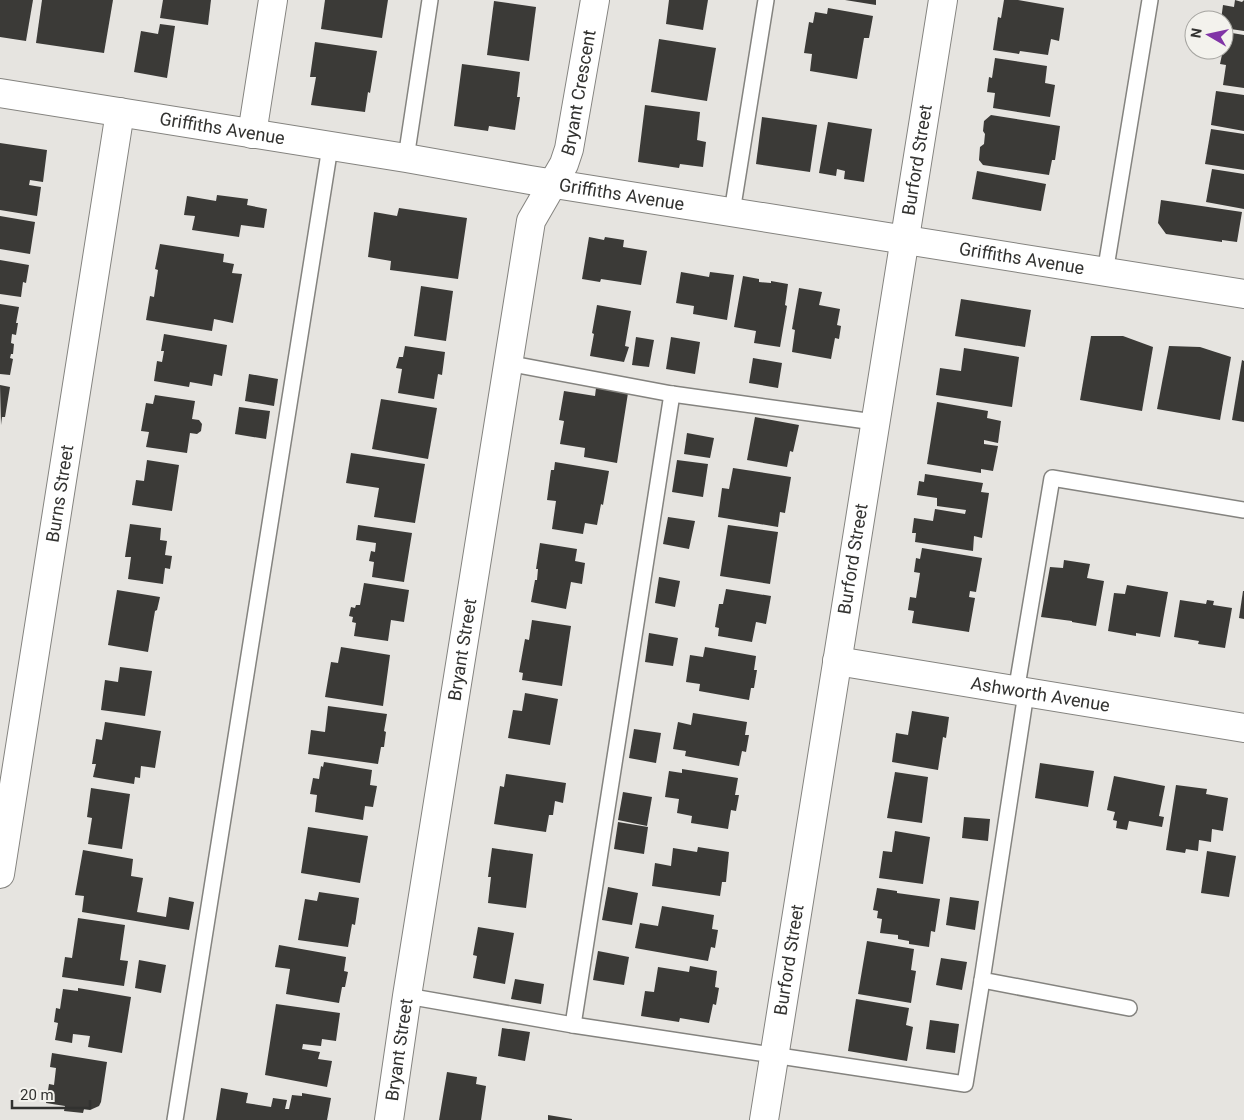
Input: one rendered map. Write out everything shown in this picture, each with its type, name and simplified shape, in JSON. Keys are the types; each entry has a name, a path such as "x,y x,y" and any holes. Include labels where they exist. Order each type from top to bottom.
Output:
{"street":[{"path":"252,134 273,0"},
{"name":"Bryant Crescent","path":"552,183 564,164 569,149 595,0"},
{"name":"Burford Street","path":"764,1120 874,422 943,0"},
{"name":"Griffiths Avenue","path":"0,93 1244,294"},
{"name":"Burns Street","path":"0,874 120,112"},
{"name":"Bryant Street","path":"389,1120 407,996 531,221 552,183"},
{"name":"Ashworth Avenue","path":"837,661 1244,728"}],"lane":[{"path":"406,158 430,0"},
{"path":"732,212 766,0"},
{"path":"1105,273 1150,0"},
{"path":"175,1120 330,146"},
{"path":"508,363 672,394 874,422"},
{"path":"573,1025 672,394"},
{"path":"407,996 573,1025 965,1084 982,980 1052,478 1244,510"},
{"path":"982,980 1129,1008"}],"building":[{"path":"0,0 33,0 26,41 0,37"},
{"path":"42,0 113,0 104,53 36,43"},
{"path":"163,0 211,0 208,25 160,18"},
{"path":"325,0 388,0 382,38 321,29"},
{"path":"669,0 708,0 703,30 666,24"},
{"path":"845,0 876,0 876,5"},
{"path":"1004,0 1018,0 1064,8 1059,41 1051,39 1048,55 1020,51 1019,54 993,50 998,17 1001,18"},
{"path":"1235,0 1242,2 1244,0 1244,31 1234,30 1234,10 1222,10 1223,5 1234,7"},
{"path":"494,1 536,7 529,61 487,55"},
{"path":"828,8 873,16 869,38 864,38 857,79 810,71 812,54 804,53 809,22 813,23 815,12 827,14"},
{"path":"160,24 175,26 167,78 134,72 141,31 158,34"},
{"path":"1234,33 1244,35 1244,88 1223,85 1226,65 1220,64 1221,60 1234,60"},
{"path":"659,39 716,48 707,101 651,92"},
{"path":"315,42 377,51 365,112 311,105 316,77 310,77"},
{"path":"995,58 1047,66 1045,83 1055,85 1050,117 993,108 995,93 987,92 989,77 992,78"},
{"path":"462,64 520,72 517,97 520,97 515,130 489,126 488,131 454,126"},
{"path":"1216,91 1244,95 1244,131 1211,125"},
{"path":"645,105 700,112 697,140 706,142 703,167 680,164 679,168 638,162"},
{"path":"991,115 1060,126 1055,160 1052,160 1049,175 983,165 979,160 980,147 984,144 984,121"},
{"path":"762,117 817,125 810,172 756,164"},
{"path":"828,122 872,129 864,182 844,179 845,171 837,169 836,176 819,173"},
{"path":"1211,129 1244,134 1244,170 1205,164"},
{"path":"0,143 47,150 43,182 30,180 29,185 41,187 37,216 0,210"},
{"path":"1212,169 1244,174 1244,209 1206,202"},
{"path":"977,171 1046,184 1041,211 972,199"},
{"path":"217,195 248,199 247,205 267,209 264,228 241,225 239,237 192,230 195,216 184,215 187,196 216,201"},
{"path":"1161,200 1242,212 1237,242 1222,240 1222,242 1166,234 1158,223"},
{"path":"399,208 467,218 458,279 390,270 391,261 368,257 374,212 397,216"},
{"path":"0,216 35,222 30,254 0,249"},
{"path":"589,237 604,240 605,237 624,240 623,247 647,251 641,285 601,279 600,282 582,279"},
{"path":"160,244 224,254 223,262 234,264 232,273 242,274 233,323 214,319 212,331 146,320 150,296 154,297 158,270 155,269"},
{"path":"0,260 29,265 26,283 23,282 21,297 0,294"},
{"path":"681,272 709,277 710,272 734,275 727,320 693,314 694,306 676,303"},
{"path":"743,276 759,279 759,282 771,283 771,281 788,284 785,305 787,306 780,347 754,343 756,331 734,327"},
{"path":"421,286 453,291 446,341 414,336"},
{"path":"799,288 822,292 819,305 840,309 837,325 841,326 839,339 835,338 831,359 792,352 795,330 792,329"},
{"path":"961,299 1031,310 1025,347 955,336"},
{"path":"0,304 19,307 16,335 12,334 11,343 14,344 13,354 11,354 10,358 13,359 10,375 0,374"},
{"path":"597,305 631,311 625,346 629,347 624,362 590,356"},
{"path":"164,334 227,345 222,376 214,374 212,386 190,382 189,387 154,381 157,361 162,362 164,351 161,351"},
{"path":"1091,336 1123,336 1153,347 1142,411 1080,400"},
{"path":"636,337 654,340 649,367 632,365"},
{"path":"671,337 700,342 695,374 666,369"},
{"path":"405,346 445,352 442,375 438,374 434,399 398,393 402,369 396,368 399,357 403,357"},
{"path":"1169,346 1200,347 1231,357 1220,420 1157,409"},
{"path":"964,348 1019,357 1012,407 936,395 940,368 961,371"},
{"path":"753,358 782,363 778,388 749,383"},
{"path":"1242,360 1244,361 1244,422 1232,420"},
{"path":"249,374 278,379 274,406 245,401"},
{"path":"0,385 10,387 5,417 2,417 1,425"},
{"path":"596,388 628,393 617,463 584,457 585,448 560,444 564,421 559,420 564,391 595,396"},
{"path":"155,395 195,401 192,419 199,420 202,424 201,431 197,434 190,433 187,453 146,447 149,432 141,431 146,403 153,404"},
{"path":"381,399 437,408 428,459 372,449"},
{"path":"937,402 988,411 987,418 1001,421 998,443 984,440 984,444 998,446 993,471 981,469 981,473 927,464"},
{"path":"239,407 270,411 266,439 235,434"},
{"path":"755,417 799,425 793,452 790,451 787,467 747,460"},
{"path":"687,433 714,438 710,458 684,454"},
{"path":"351,453 425,464 415,523 374,517 379,488 346,483"},
{"path":"147,460 179,465 172,511 132,505 136,480 144,481"},
{"path":"677,460 708,464 703,497 672,492"},
{"path":"555,462 609,471 603,505 601,504 597,525 585,523 583,534 552,529 556,501 547,500 551,470 554,470"},
{"path":"733,468 791,477 785,513 780,512 778,527 718,517 722,488 729,489"},
{"path":"925,474 983,483 981,492 989,493 982,538 974,536 973,551 915,542 916,533 912,533 914,518 933,521 935,509 965,514 966,510 937,506 937,498 917,495 919,481 924,482"},
{"path":"668,517 695,521 689,549 663,544"},
{"path":"130,524 161,528 160,540 167,541 165,555 172,556 170,569 165,568 163,584 128,579 131,557 125,557"},
{"path":"358,525 412,533 404,582 372,577 374,562 369,561 371,551 375,552 376,543 356,540"},
{"path":"728,525 778,532 770,584 720,576"},
{"path":"540,543 577,549 575,561 585,563 582,584 571,582 566,609 531,602 535,580 537,580 538,569 536,569"},
{"path":"922,548 982,558 976,592 970,591 969,597 975,598 969,632 912,623 914,611 908,610 910,597 916,598 920,573 914,572 916,558 920,559"},
{"path":"1064,560 1090,564 1087,578 1104,581 1096,626 1041,617 1050,567 1063,568"},
{"path":"659,577 680,581 675,607 655,603"},
{"path":"364,583 409,590 404,622 391,620 388,641 354,636 356,623 352,622 353,617 349,616 351,607 355,608 356,605 360,605"},
{"path":"1127,585 1168,592 1160,637 1136,633 1136,636 1108,631 1114,593 1125,594"},
{"path":"726,589 771,596 766,624 756,622 752,642 718,636 719,628 715,627 719,604 723,604"},
{"path":"117,590 160,597 157,610 155,611 148,652 108,645"},
{"path":"1244,591 1244,619 1239,618"},
{"path":"1180,600 1206,604 1207,600 1214,601 1213,605 1232,608 1225,648 1198,644 1199,641 1174,637"},
{"path":"532,620 571,626 562,686 522,680 523,673 519,672 525,639 529,640"},
{"path":"649,633 678,638 673,666 645,662"},
{"path":"341,647 390,655 383,706 325,697 331,662 338,663"},
{"path":"705,647 756,656 754,670 757,670 754,688 751,688 749,700 699,691 700,684 686,682 690,655 703,657"},
{"path":"120,667 152,671 145,716 101,710 105,680 118,682"},
{"path":"525,693 558,699 550,745 508,738 513,710 522,711"},
{"path":"328,706 387,714 384,747 381,747 378,764 308,754 311,730 325,732"},
{"path":"912,711 949,717 946,738 943,737 938,770 892,762 896,733 908,735"},
{"path":"693,713 747,722 745,735 749,735 746,752 742,751 739,766 685,756 686,751 673,749 678,722 691,725"},
{"path":"105,722 161,731 155,768 141,766 140,778 135,777 134,784 93,777 96,764 92,764 96,739 102,740"},
{"path":"634,729 661,733 656,763 629,758"},
{"path":"324,762 372,770 370,785 377,786 373,807 365,806 363,820 315,812 317,795 310,794 313,778 319,779 321,766 323,767"},
{"path":"1040,763 1094,771 1088,807 1035,798"},
{"path":"682,769 738,778 735,795 739,795 736,811 731,810 728,829 691,823 692,816 677,813 679,799 665,797 669,771 682,773"},
{"path":"895,772 928,777 922,823 887,818"},
{"path":"506,774 566,783 563,803 555,801 553,815 549,815 546,832 494,824 500,786 504,787"},
{"path":"1114,776 1165,786 1159,816 1164,817 1162,827 1129,821 1127,830 1116,828 1117,821 1113,820 1115,812 1107,810"},
{"path":"1176,785 1207,789 1206,794 1228,798 1223,831 1212,829 1211,842 1199,840 1198,851 1186,849 1185,853 1166,850"},
{"path":"91,788 130,794 122,849 88,844 92,818 87,817"},
{"path":"623,792 652,797 647,826 618,820"},
{"path":"964,817 990,819 988,841 962,838"},
{"path":"618,822 648,827 644,854 614,849"},
{"path":"308,827 368,836 360,883 301,873"},
{"path":"895,831 930,837 923,884 879,878 883,851 892,852"},
{"path":"698,847 729,852 726,882 722,882 720,896 652,886 655,863 671,866 673,848 697,852"},
{"path":"492,848 533,854 526,908 488,903 491,877 488,877"},
{"path":"83,850 133,859 131,876 143,878 137,912 166,917 169,897 194,902 189,930 82,912 84,896 75,895"},
{"path":"1207,851 1236,856 1229,897 1201,893"},
{"path":"608,887 638,893 632,925 602,920"},
{"path":"877,888 940,899 935,932 931,931 929,947 909,944 909,941 898,939 898,935 880,933 882,919 877,918 878,911 873,910"},
{"path":"319,892 359,898 355,925 352,924 348,947 298,940 305,899 317,901"},
{"path":"950,897 979,901 975,930 946,925"},
{"path":"662,906 714,915 712,929 718,930 715,948 711,947 708,961 635,948 640,923 658,926"},
{"path":"78,918 125,925 120,960 128,961 124,986 62,977 65,957 72,958"},
{"path":"478,927 514,933 505,984 473,978 477,956 473,955"},
{"path":"867,941 914,949 911,970 916,971 911,1003 858,994"},
{"path":"279,945 346,957 344,971 348,972 345,987 342,987 339,1003 286,994 290,969 275,967"},
{"path":"598,951 629,957 624,985 593,980"},
{"path":"941,958 967,962 962,990 936,985"},
{"path":"139,960 166,965 161,993 135,988"},
{"path":"690,966 717,971 715,987 719,988 716,1005 713,1004 709,1023 680,1018 679,1022 641,1016 645,991 654,992 658,967 689,972"},
{"path":"515,979 544,984 541,1004 511,999"},
{"path":"78,988 131,997 122,1053 88,1047 90,1036 73,1034 72,1043 55,1040 58,1023 54,1022 56,1008 60,1009 63,989 78,991"},
{"path":"856,999 909,1008 906,1025 913,1027 907,1061 848,1051"},
{"path":"276,1004 340,1013 336,1041 322,1039 321,1046 303,1044 302,1049 320,1052 318,1059 332,1061 327,1087 265,1075"},
{"path":"930,1020 959,1024 955,1053 926,1049"},
{"path":"502,1028 530,1032 525,1061 498,1056"},
{"path":"52,1053 107,1062 99,1106 90,1110 84,1109 83,1113 64,1111 65,1106 46,1103 49,1084 54,1085 56,1068 50,1067"},
{"path":"447,1072 477,1077 476,1084 486,1086 481,1120 439,1120"},
{"path":"221,1088 248,1093 246,1103 271,1107 273,1098 287,1100 285,1109 289,1109 292,1095 302,1096 302,1093 331,1098 327,1120 216,1120"},
{"path":"548,1115 572,1119 572,1120 548,1120"}]}
